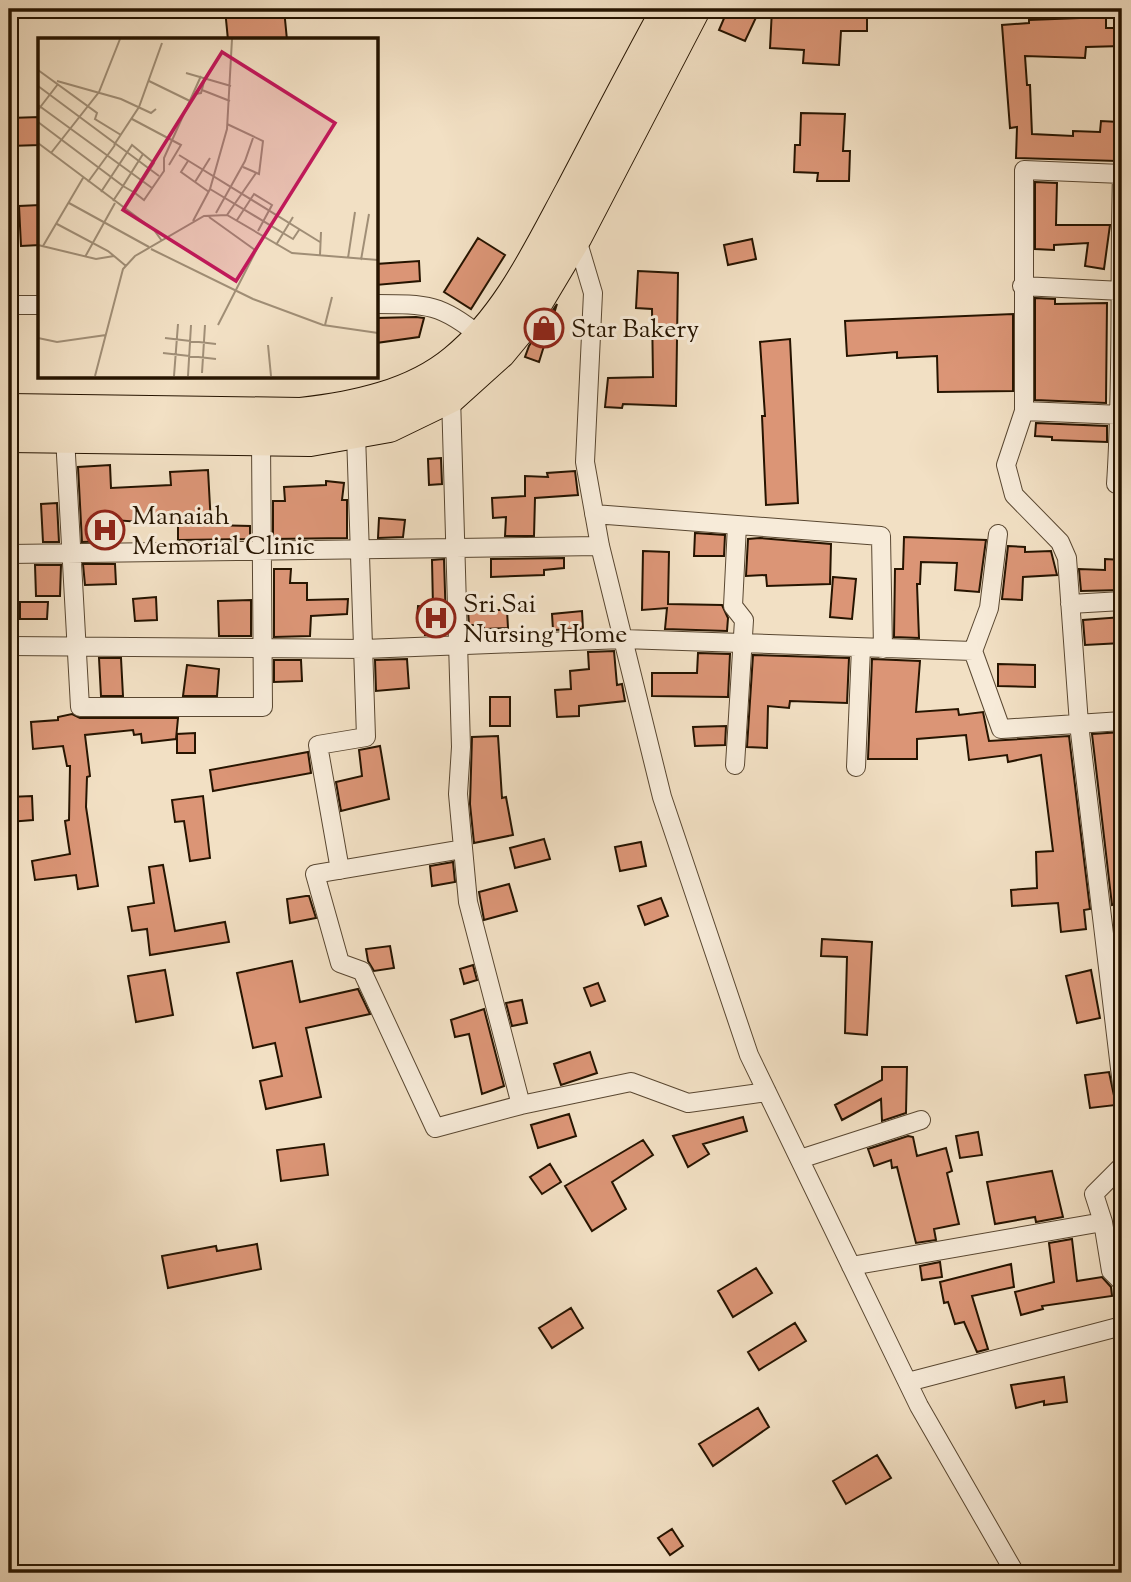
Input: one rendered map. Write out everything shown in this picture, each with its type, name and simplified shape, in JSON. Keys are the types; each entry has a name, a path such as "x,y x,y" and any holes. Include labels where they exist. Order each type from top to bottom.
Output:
{"highway":[{"path":"9,436 310,440 356,434 389,426 451,396 492,359 524,323 576,236 668,9"},
{"path":"9,410 258,416 337,410 378,400 420,383 454,363 481,337 694,9"}],"street":[{"path":"1122,484 1116,484 1122,415 1122,174 1024,170 1024,411 1006,464 1014,495 1060,542 1067,558 1079,724 1122,1085"},
{"path":"576,236 593,293 585,462 600,546 662,797 749,1055 908,1382 1015,1573"},
{"path":"1022,286 1121,291"},
{"path":"378,304 417,304 454,315 481,337"},
{"path":"9,305 38,305"},
{"path":"451,396 461,747 458,794 468,902 521,1105"},
{"path":"1024,411 1122,415"},
{"path":"340,870 318,745 366,737 356,434"},
{"path":"65,437 80,707 263,707 261,441"},
{"path":"594,514 881,536 883,649"},
{"path":"734,765 744,620 733,606 737,525"},
{"path":"998,534 989,608 973,651 1001,729 1122,721"},
{"path":"9,554 600,546"},
{"path":"1070,604 1122,601"},
{"path":"9,646 364,649 623,639 973,651"},
{"path":"856,767 861,648"},
{"path":"463,849 315,874 340,963 362,971 435,1128 521,1105 631,1082 688,1103 767,1092"},
{"path":"800,1159 921,1120"},
{"path":"1122,1166 1094,1194 1103,1222 1111,1271 1122,1282"},
{"path":"851,1266 1103,1222"},
{"path":"908,1382 1122,1326"}],"building":[{"path":"225,9 284,9 287,38 228,38"},
{"path":"728,9 760,9 745,41 719,30"},
{"path":"772,9 867,9 867,31 841,31 839,65 803,63 804,50 770,48"},
{"path":"1106,17 1106,28 1122,28 1122,46 1086,47 1085,58 1025,56 1027,85 1030,85 1032,134 1073,136 1073,131 1100,132 1101,121 1119,122 1117,161 1016,158 1017,127 1010,128 1002,25 1029,23 1029,20"},
{"path":"801,113 845,114 843,151 850,151 849,181 817,181 818,173 794,172 795,145 800,145"},
{"path":"38,117 38,145 9,146 9,118"},
{"path":"1035,182 1057,183 1056,225 1110,225 1104,269 1085,266 1088,243 1054,245 1054,250 1035,249"},
{"path":"38,205 38,245 21,246 19,206"},
{"path":"478,238 505,255 471,309 444,292"},
{"path":"752,239 756,259 728,265 724,245"},
{"path":"419,261 420,281 378,285 378,264"},
{"path":"638,271 678,273 676,406 623,404 622,408 605,407 608,378 653,377 652,309 636,308"},
{"path":"1035,298 1055,299 1055,304 1107,303 1106,403 1035,400"},
{"path":"557,304 539,362 525,357 529,346"},
{"path":"1013,314 1013,391 938,392 937,356 897,358 897,352 847,356 845,321"},
{"path":"378,318 424,318 419,337 378,343"},
{"path":"790,339 798,503 766,505 762,416 765,416 760,342"},
{"path":"1036,423 1107,426 1107,442 1052,440 1052,437 1035,436"},
{"path":"441,458 442,484 429,485 428,459"},
{"path":"110,465 111,488 171,485 170,472 208,470 211,525 250,526 250,539 178,540 178,525 115,520 115,541 82,542 78,467"},
{"path":"575,471 578,495 535,498 534,536 505,536 506,517 493,518 492,498 525,496 525,476 548,477 547,473"},
{"path":"326,481 344,483 342,500 347,500 347,538 273,539 273,501 285,501 284,487 326,485"},
{"path":"57,503 59,542 43,542 41,504"},
{"path":"379,518 405,520 403,537 378,538"},
{"path":"695,533 725,535 724,556 694,556"},
{"path":"904,537 986,540 979,592 955,590 957,563 921,562 920,584 917,584 919,638 894,637 895,569 903,569"},
{"path":"748,539 831,544 830,584 767,586 766,575 746,576"},
{"path":"1008,546 1025,547 1025,552 1051,551 1057,575 1023,577 1022,600 1002,599"},
{"path":"643,551 669,552 668,604 722,605 728,618 727,631 665,629 667,608 642,610"},
{"path":"564,558 564,568 544,570 544,575 491,577 491,559"},
{"path":"444,559 446,624 440,624 440,635 425,635 426,621 417,621 418,606 433,607 432,560"},
{"path":"1105,559 1122,560 1122,590 1081,591 1079,569 1105,570"},
{"path":"83,564 115,564 116,584 85,585"},
{"path":"35,565 61,565 60,596 36,596"},
{"path":"274,569 291,569 290,583 307,583 307,600 348,599 347,614 311,616 310,636 274,637"},
{"path":"833,577 856,579 852,619 830,617"},
{"path":"156,597 157,620 135,621 133,599"},
{"path":"251,600 251,636 219,636 218,601"},
{"path":"20,602 48,602 47,619 20,619"},
{"path":"468,610 507,610 508,628 484,629 484,625 469,625"},
{"path":"582,611 583,629 553,630 552,614"},
{"path":"1122,617 1122,643 1085,645 1083,620"},
{"path":"614,651 617,685 622,684 625,701 579,706 579,716 557,717 555,690 571,689 570,671 589,669 588,652"},
{"path":"698,653 730,654 728,697 652,696 652,673 697,673"},
{"path":"753,655 849,658 847,703 790,701 789,708 768,706 767,748 747,747"},
{"path":"99,658 121,658 123,696 101,696"},
{"path":"407,659 409,688 376,691 375,660"},
{"path":"872,659 920,661 916,712 958,709 959,715 983,712 989,741 1069,736 1090,909 1084,910 1086,929 1061,932 1058,903 1012,906 1011,890 1037,888 1036,852 1053,851 1041,755 1008,762 1007,755 969,760 966,735 917,739 917,759 868,759"},
{"path":"274,660 301,660 302,681 274,682"},
{"path":"998,664 1035,665 1035,687 998,686"},
{"path":"187,665 219,669 217,696 183,696"},
{"path":"490,697 510,697 510,726 490,726"},
{"path":"72,714 80,718 178,718 176,739 142,743 141,734 134,735 133,730 85,735 90,776 87,777 86,807 98,886 78,889 76,875 35,880 32,861 70,854 65,821 69,820 70,766 67,766 63,746 33,749 31,722 58,720 58,717"},
{"path":"726,726 725,745 695,746 693,727"},
{"path":"1122,732 1122,903 1112,905 1092,734"},
{"path":"195,733 195,753 177,753 177,734"},
{"path":"498,736 502,798 506,797 513,835 474,843 470,804 472,737"},
{"path":"380,746 389,799 341,811 336,782 362,776 359,750"},
{"path":"308,752 311,773 213,791 210,770"},
{"path":"32,796 33,820 9,822 9,797"},
{"path":"203,796 210,858 190,861 184,821 175,822 172,800"},
{"path":"544,839 550,859 515,868 510,848"},
{"path":"641,842 646,866 620,871 615,847"},
{"path":"453,862 455,882 432,886 430,866"},
{"path":"163,865 175,931 225,922 229,942 150,955 147,929 132,931 128,907 154,903 149,867"},
{"path":"509,884 517,911 484,920 479,892"},
{"path":"309,896 316,918 290,923 287,899"},
{"path":"661,898 668,916 645,925 638,906"},
{"path":"822,939 872,942 867,1035 845,1033 847,957 821,956"},
{"path":"390,946 394,968 374,971 368,961 366,949"},
{"path":"292,961 300,1002 358,989 370,1014 306,1028 321,1097 266,1109 260,1081 282,1076 275,1043 253,1048 237,973"},
{"path":"473,965 477,980 464,984 460,969"},
{"path":"165,970 173,1015 136,1022 128,976"},
{"path":"1091,970 1100,1018 1077,1023 1066,976"},
{"path":"598,983 605,1001 591,1006 584,988"},
{"path":"522,1000 527,1023 512,1026 506,1003"},
{"path":"484,1009 504,1086 482,1094 469,1034 455,1037 451,1020"},
{"path":"590,1052 597,1073 561,1085 554,1064"},
{"path":"882,1067 907,1067 906,1113 882,1121 881,1099 842,1120 835,1105 882,1080"},
{"path":"1109,1072 1116,1105 1090,1108 1085,1075"},
{"path":"569,1114 576,1136 538,1148 531,1125"},
{"path":"743,1117 747,1131 703,1144 709,1154 688,1167 673,1136"},
{"path":"978,1132 982,1155 960,1158 956,1136"},
{"path":"908,1136 913,1137 917,1156 946,1148 952,1171 947,1173 959,1224 934,1229 936,1240 916,1243 897,1167 892,1168 891,1160 874,1166 868,1149"},
{"path":"643,1140 653,1155 612,1182 626,1209 592,1231 565,1186"},
{"path":"324,1144 328,1175 281,1181 277,1150"},
{"path":"550,1164 561,1182 542,1194 530,1177"},
{"path":"1052,1171 1063,1217 1036,1222 1035,1217 995,1224 987,1182"},
{"path":"1072,1239 1077,1281 1102,1277 1111,1287 1112,1296 1042,1306 1043,1309 1021,1315 1015,1292 1054,1282 1049,1243"},
{"path":"257,1244 261,1269 168,1288 162,1256 216,1246 217,1251"},
{"path":"940,1262 942,1277 922,1280 920,1266"},
{"path":"1011,1264 1014,1287 972,1296 988,1349 977,1352 964,1322 955,1324 948,1302 944,1303 940,1282"},
{"path":"756,1268 772,1293 733,1317 718,1291"},
{"path":"571,1308 583,1328 552,1348 539,1328"},
{"path":"795,1323 806,1341 759,1370 748,1352"},
{"path":"1064,1377 1067,1402 1044,1405 1044,1401 1016,1408 1011,1385"},
{"path":"758,1408 769,1427 713,1466 699,1444"},
{"path":"877,1455 891,1478 846,1504 833,1481"},
{"path":"672,1529 683,1546 670,1555 658,1538"}],"place":[{"name":"Star Bakery","path":"544,328"},
{"name":"Manaiah Memorial Clinic","path":"105,530"},
{"name":"Sri Sai Nursing Home","path":"436,618"}]}
